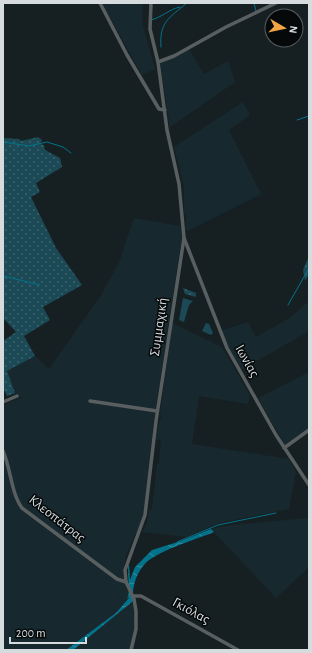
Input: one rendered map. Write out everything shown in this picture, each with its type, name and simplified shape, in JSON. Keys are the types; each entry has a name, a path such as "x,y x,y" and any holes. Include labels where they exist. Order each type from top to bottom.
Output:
{"street":[{"path":"100,3 127,55 159,109 165,110"},
{"name":"Συμμαχική","path":"131,650 136,623 135,605 126,582 127,564 146,515 157,411 184,238 179,184 168,134 158,62 149,22 151,3"},
{"path":"158,62 276,3"},
{"name":"Ιωνίας","path":"184,238 227,348 284,448 309,485"},
{"path":"182,245 187,245"},
{"path":"3,402 17,396"},
{"path":"90,400 157,411"},
{"path":"284,448 309,430"},
{"name":"Κλεοπάτρας","path":"3,451 10,467 16,495 22,508 117,579 126,582"},
{"name":"Γκιόλας","path":"132,596 141,596 238,650"}],"shaded area":[{"path":"102,3 143,3 142,23 155,69 142,75"},
{"path":"189,49 204,74 228,61 235,82 170,127 160,64"},
{"path":"243,102 250,115 229,130 261,194 187,231 185,229 186,215 184,213 184,186 174,147"},
{"path":"38,137 42,140 40,144 44,145 45,150 60,158 62,167 36,183 40,192 31,197 56,248 82,285 43,307 50,320 24,336 35,356 7,371 15,393 7,396 3,388 3,341 16,332 3,318 3,138 19,139 21,141"},
{"path":"134,218 180,226 182,237 153,426 144,512 141,523 126,555 123,575 124,583 134,605 135,623 130,650 3,650 3,405 23,397 17,398 7,371 35,356 49,369 100,297 119,263"},
{"path":"309,256 309,274 305,281 303,270"},
{"path":"183,288 196,293 196,297 185,294"},
{"path":"183,298 193,301 189,305 184,322 179,320"},
{"path":"309,301 309,331 241,370 220,331 248,322 256,337 288,319"},
{"path":"172,323 222,347 250,395 248,404 199,396 192,444 289,459 296,472 289,509 219,523 187,537 142,532 147,523 149,511 152,509 157,464 159,463 161,440 156,439 159,421 162,417 160,415"},
{"path":"206,323 209,324 213,333 211,335 202,331"},
{"path":"309,372 309,428 285,445 258,398"},
{"path":"309,518 309,567 276,598 211,529 223,526"}],"water":[{"path":"211,529 214,532 165,551 148,561 140,570 136,578 133,601 73,650 66,650 116,613 129,598 129,565 130,580 135,567 152,550 181,541"}],"waterway":[{"path":"161,47 162,32 166,21 187,3"},
{"path":"254,3 256,11"},
{"path":"151,20 180,7"},
{"path":"297,120 309,116"},
{"path":"3,142 29,146 47,142 63,147 71,153"},
{"path":"288,305 309,268"},
{"path":"3,276 40,285"},
{"path":"177,542 218,525 276,513"},
{"path":"128,598 129,593"}]}
